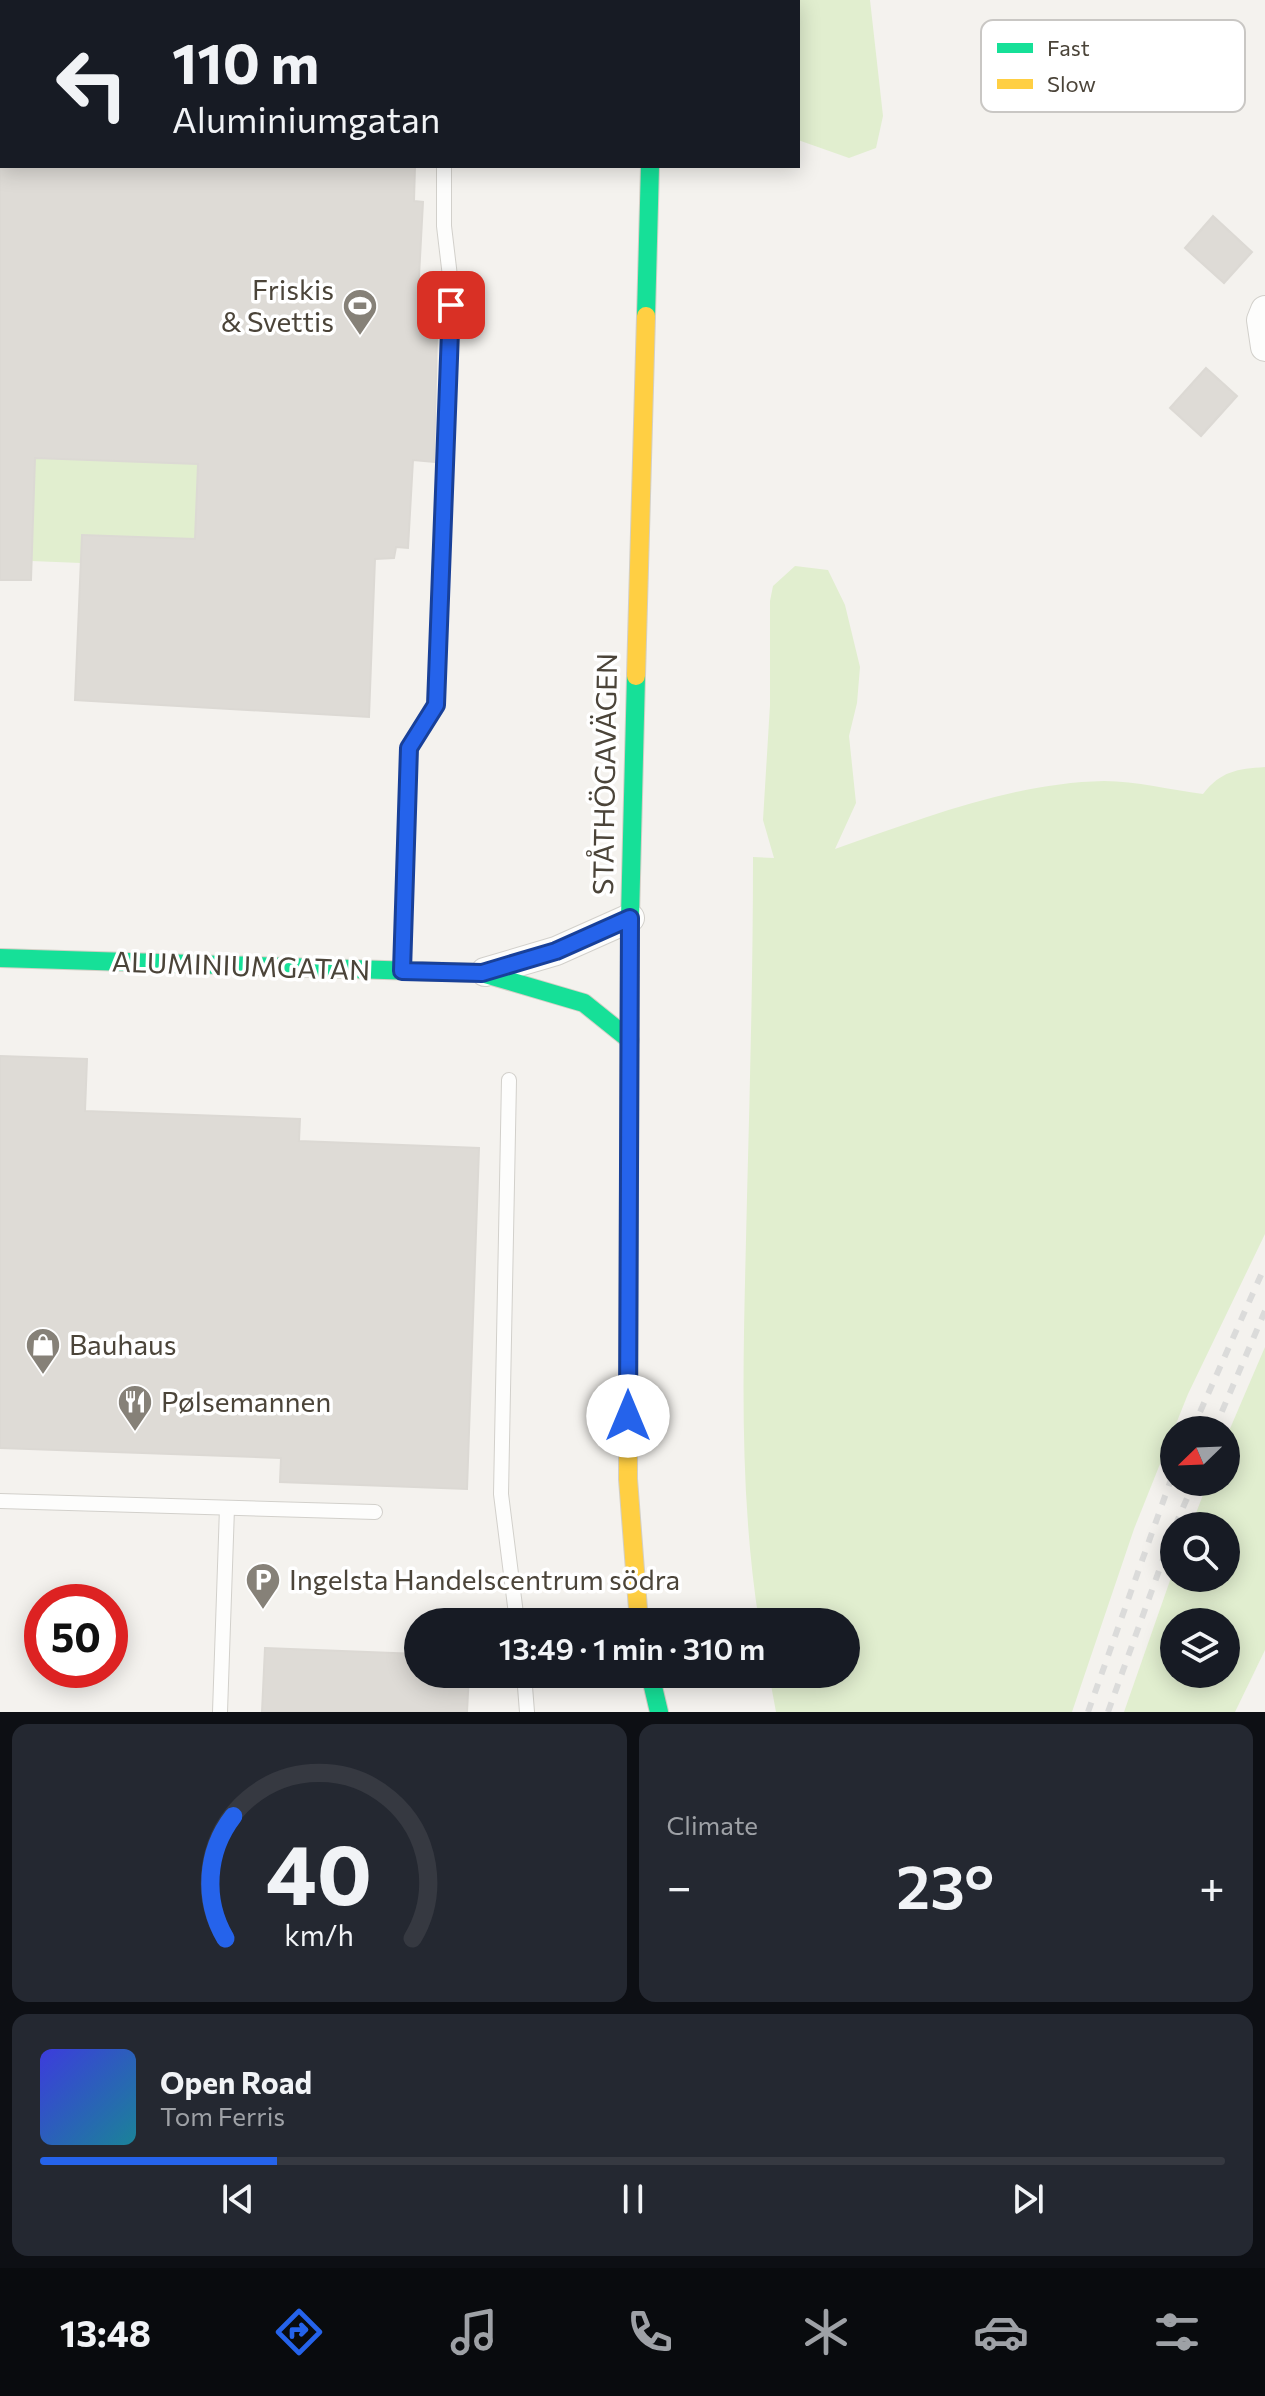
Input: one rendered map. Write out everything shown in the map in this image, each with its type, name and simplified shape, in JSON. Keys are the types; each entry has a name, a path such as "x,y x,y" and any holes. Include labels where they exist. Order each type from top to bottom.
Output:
{"main road":[{"name":"STÅTHÖGAVÄGEN","path":"638,1608 628,1479 630,918 650,168"},
{"name":"ALUMINIUMGATAN","path":"0,958 482,973 573,998 600,1014 630,1040"},
{"path":"653,1688 659,1712"}],"street":[{"path":"1265,310 1261,320 1265,347"},
{"name":"ALUMINIUMGATAN","path":"482,973 556,951 630,918"}],"lane":[{"path":"402,971 409,748 436,705 451,285 444,226 444,168"},
{"path":"509,1080 501,1494 515,1608"},
{"path":"0,1501 375,1512"},
{"path":"220,1712 227,1508"},
{"path":"525,1688 527,1712"}],"green space":[{"path":"800,0 870,0 883,116 876,148 849,158 800,141"},
{"path":"35,458 198,464 195,539 82,535 81,563 31,561"},
{"path":"795,566 828,570 845,605 860,667 857,703 849,736 856,803 835,849 967,804 1035,788 1116,781 1203,794 1223,776 1265,767 1265,1234 1179,1416 1160,1416 1160,1464 1134,1529 1072,1712 776,1712 772,1688 860,1688 860,1608 757,1608 747,1516 744,1357 753,857 774,858 763,820 773,586"},
{"path":"1265,1347 1265,1650 1235,1712 1124,1712 1160,1609 1160,1688 1240,1688 1240,1608 1160,1608 1166,1592 1240,1592 1240,1512 1196,1512 1203,1496 1240,1496 1240,1416 1235,1416"}],"building":[{"path":"0,168 415,168 414,201 423,202 418,295 438,294 434,462 413,460 408,548 396,547 394,558 375,559 369,717 75,700 82,535 195,539 198,464 35,458 31,580 0,580"},
{"path":"1213,216 1252,252 1224,283 1185,248"},
{"path":"1206,368 1237,396 1201,436 1170,408"},
{"path":"0,1056 87,1059 85,1111 300,1119 299,1141 479,1148 467,1489 280,1482 281,1458 0,1448"},
{"path":"265,1648 404,1653 404,1688 468,1688 467,1712 262,1712"}],"railway":[{"path":"1198,1416 1265,1266"},
{"path":"1220,1416 1265,1311"},
{"path":"1088,1712 1165,1496"},
{"path":"1181,1512 1188,1496"},
{"path":"1108,1712 1160,1568"}],"traffic: fast":[{"path":"646,316 650,168"},
{"path":"629,1191 630,918 636,676"},
{"path":"0,958 482,973 584,1003 630,1040"},
{"path":"653,1688 659,1712"}],"traffic: slow":[{"path":"636,676 646,316"},
{"path":"629,1191 628,1479 638,1608"}],"place":[{"name":"Friskis & Svettis","path":"360,337"},
{"name":"Bauhaus","path":"43,1376"},
{"name":"Pølsemannen","path":"135,1433"},
{"name":"Ingelsta Handelscentrum södra","path":"263,1611"}],"route":[{"path":"451,305 436,705 409,748 402,971 482,973 556,951 630,918 628,1416"}]}
